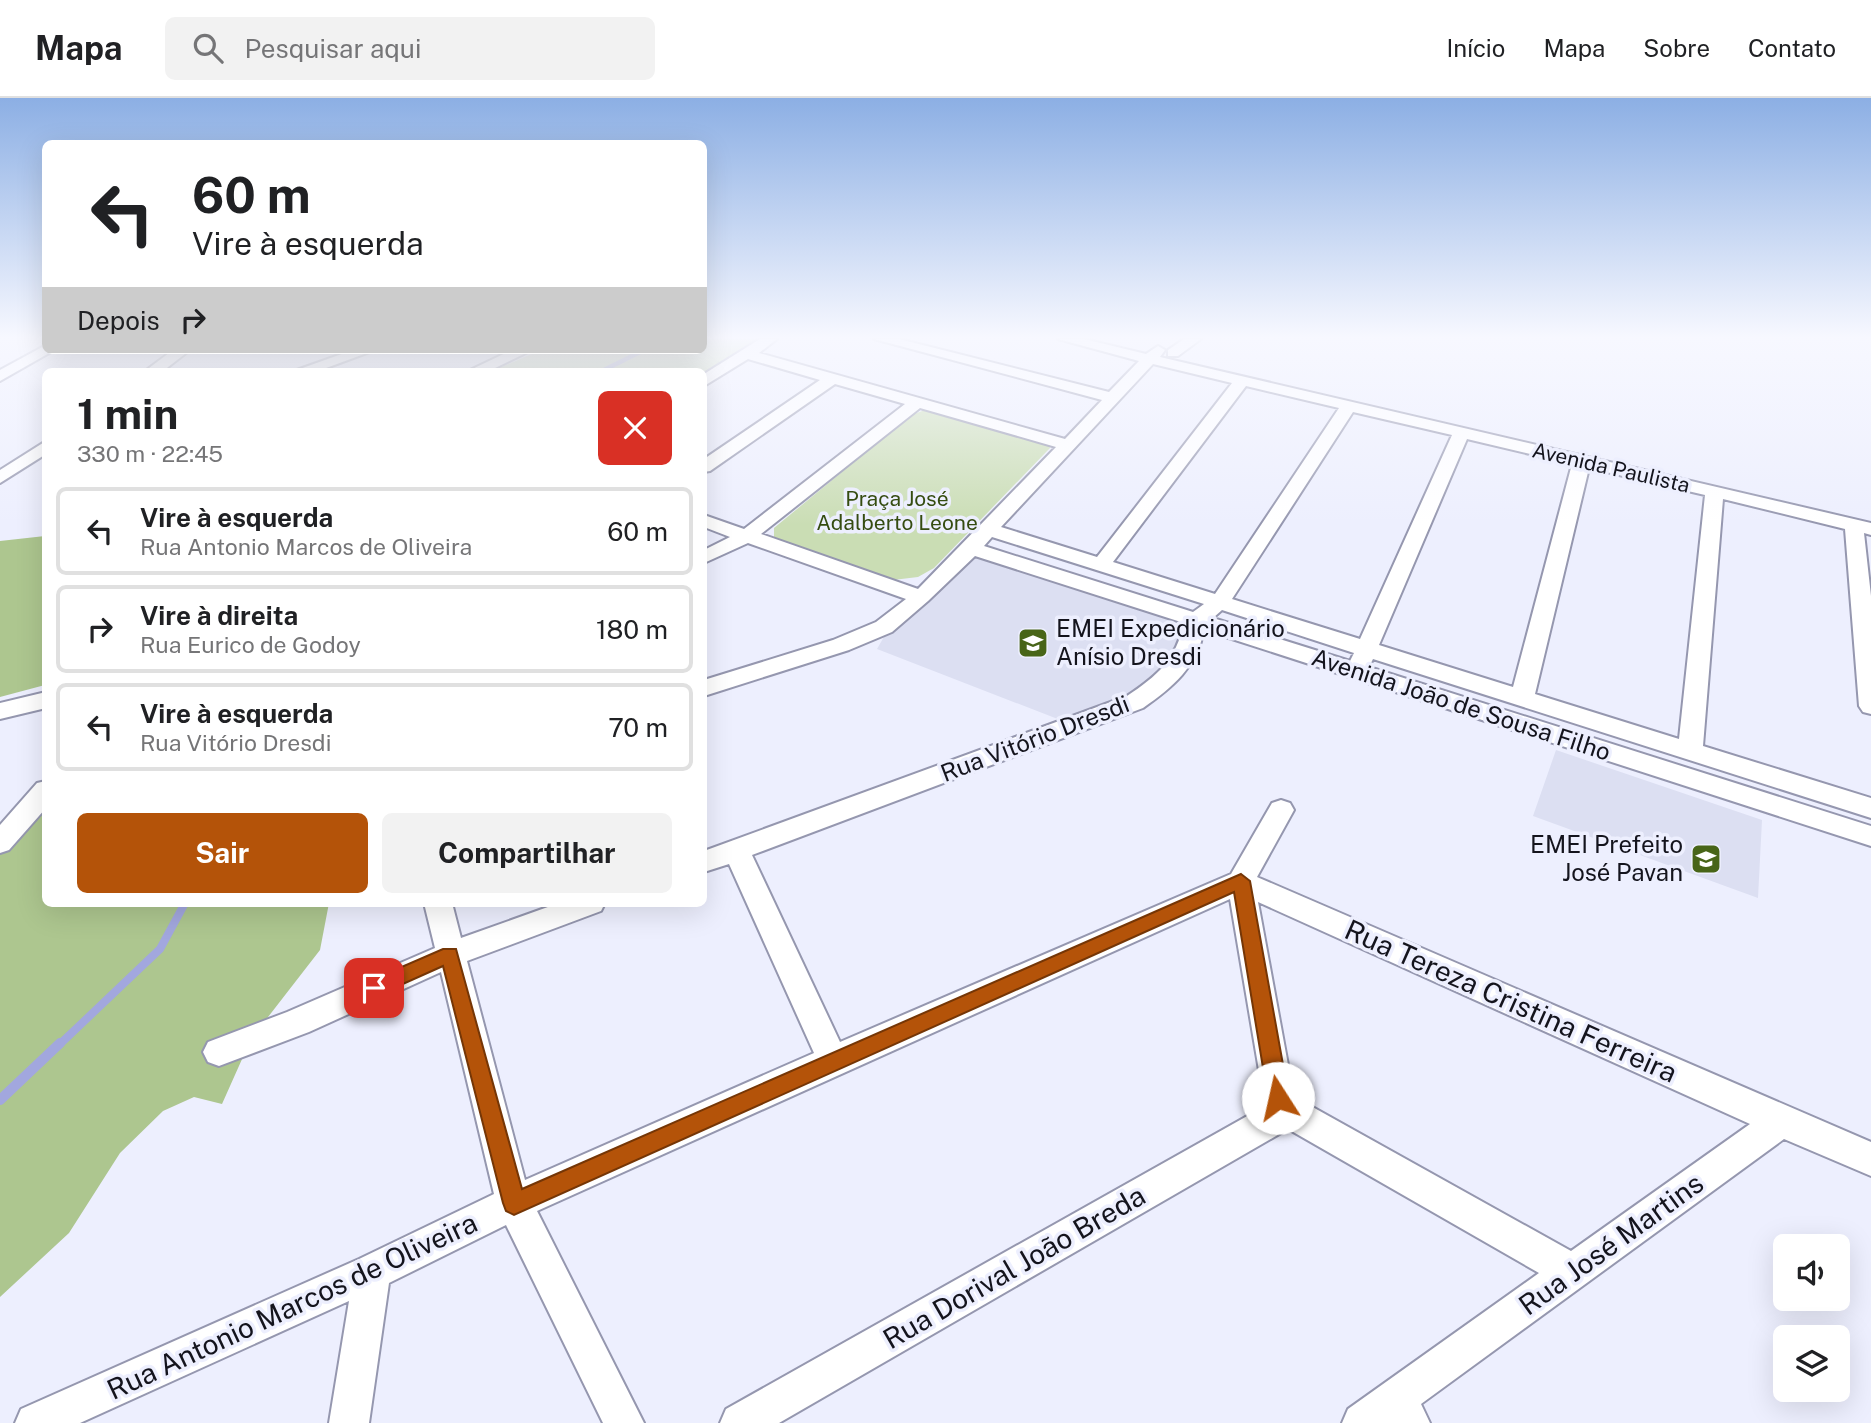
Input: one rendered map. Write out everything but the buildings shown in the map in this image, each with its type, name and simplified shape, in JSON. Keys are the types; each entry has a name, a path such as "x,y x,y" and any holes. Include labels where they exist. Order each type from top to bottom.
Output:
{"street":[{"path":"707,465 800,401"},
{"path":"909,401 1067,445"},
{"path":"707,687 864,636 884,626 921,597 971,548 1110,401"},
{"path":"1101,565 1227,401"},
{"name":"Avenida Paulista","path":"1326,401 1714,492 1865,523"},
{"name":"Avenida Paulista","path":"1355,401 1865,523"},
{"path":"707,555 747,536 917,403"},
{"path":"1195,621 1219,603 1349,406"},
{"path":"1357,671 1462,432"},
{"path":"0,478 42,449"},
{"path":"1522,698 1582,461"},
{"path":"0,464 42,464"},
{"path":"1690,751 1714,492"},
{"path":"707,522 921,597"},
{"path":"1865,523 1871,706"},
{"name":"Avenida João de Sousa Filho","path":"987,529 1871,808"},
{"name":"Avenida João de Sousa Filho","path":"971,548 1871,836"},
{"name":"Rua Vitório Dresdi","path":"707,861 1135,702 1176,673 1188,654 1195,621"},
{"path":"0,711 42,701"},
{"path":"0,843 12,818 42,793"},
{"path":"1281,810 1241,881 1278,1098 1288,1111 1573,1272"},
{"path":"736,850 833,1060"},
{"name":"Rua Antonio Marcos de Oliveira","path":"42,1421 372,1272 514,1203 1241,881"},
{"name":"Rua Tereza Cristina Ferreira","path":"1241,881 1782,1121"},
{"path":"439,907 514,1203 624,1423"},
{"path":"219,1052 299,1022 450,954 579,907"},
{"name":"Rua Dorival João Breda","path":"740,1423 1288,1111"},
{"path":"1782,1121 1871,1159"},
{"name":"Rua José Martins","path":"1362,1423 1403,1411 1573,1272 1782,1121"},
{"path":"349,1423 372,1272"}],"shaded area":[{"name":"EMEI Expedicionário Anísio Dresdi","path":"973,551 1191,621 1184,653 1131,698 1068,723 877,649 889,628"},
{"name":"EMEI Prefeito José Pavan","path":"1556,750 1762,820 1758,898 1533,816"}],"green space":[{"name":"Praça José Adalberto Leone","path":"925,410 1048,444 1050,448 934,568 918,577 893,580 774,538 774,528 911,415"},
{"path":"42,536 42,686 0,697 0,541"},
{"path":"42,800 42,907 328,907 320,950 251,1039 222,1104 194,1097 163,1111 120,1153 69,1233 0,1297 0,849"}],"waterway":[{"path":"59,1045 160,949 183,907"},
{"path":"0,1100 60,1043"}],"place":[{"name":"EMEI Expedicionário Anísio Dresdi","path":"1033,643"},
{"name":"EMEI Prefeito José Pavan","path":"1706,859"}],"route":[{"path":"374,988 450,954 514,1203 1241,881 1278,1098"}]}
